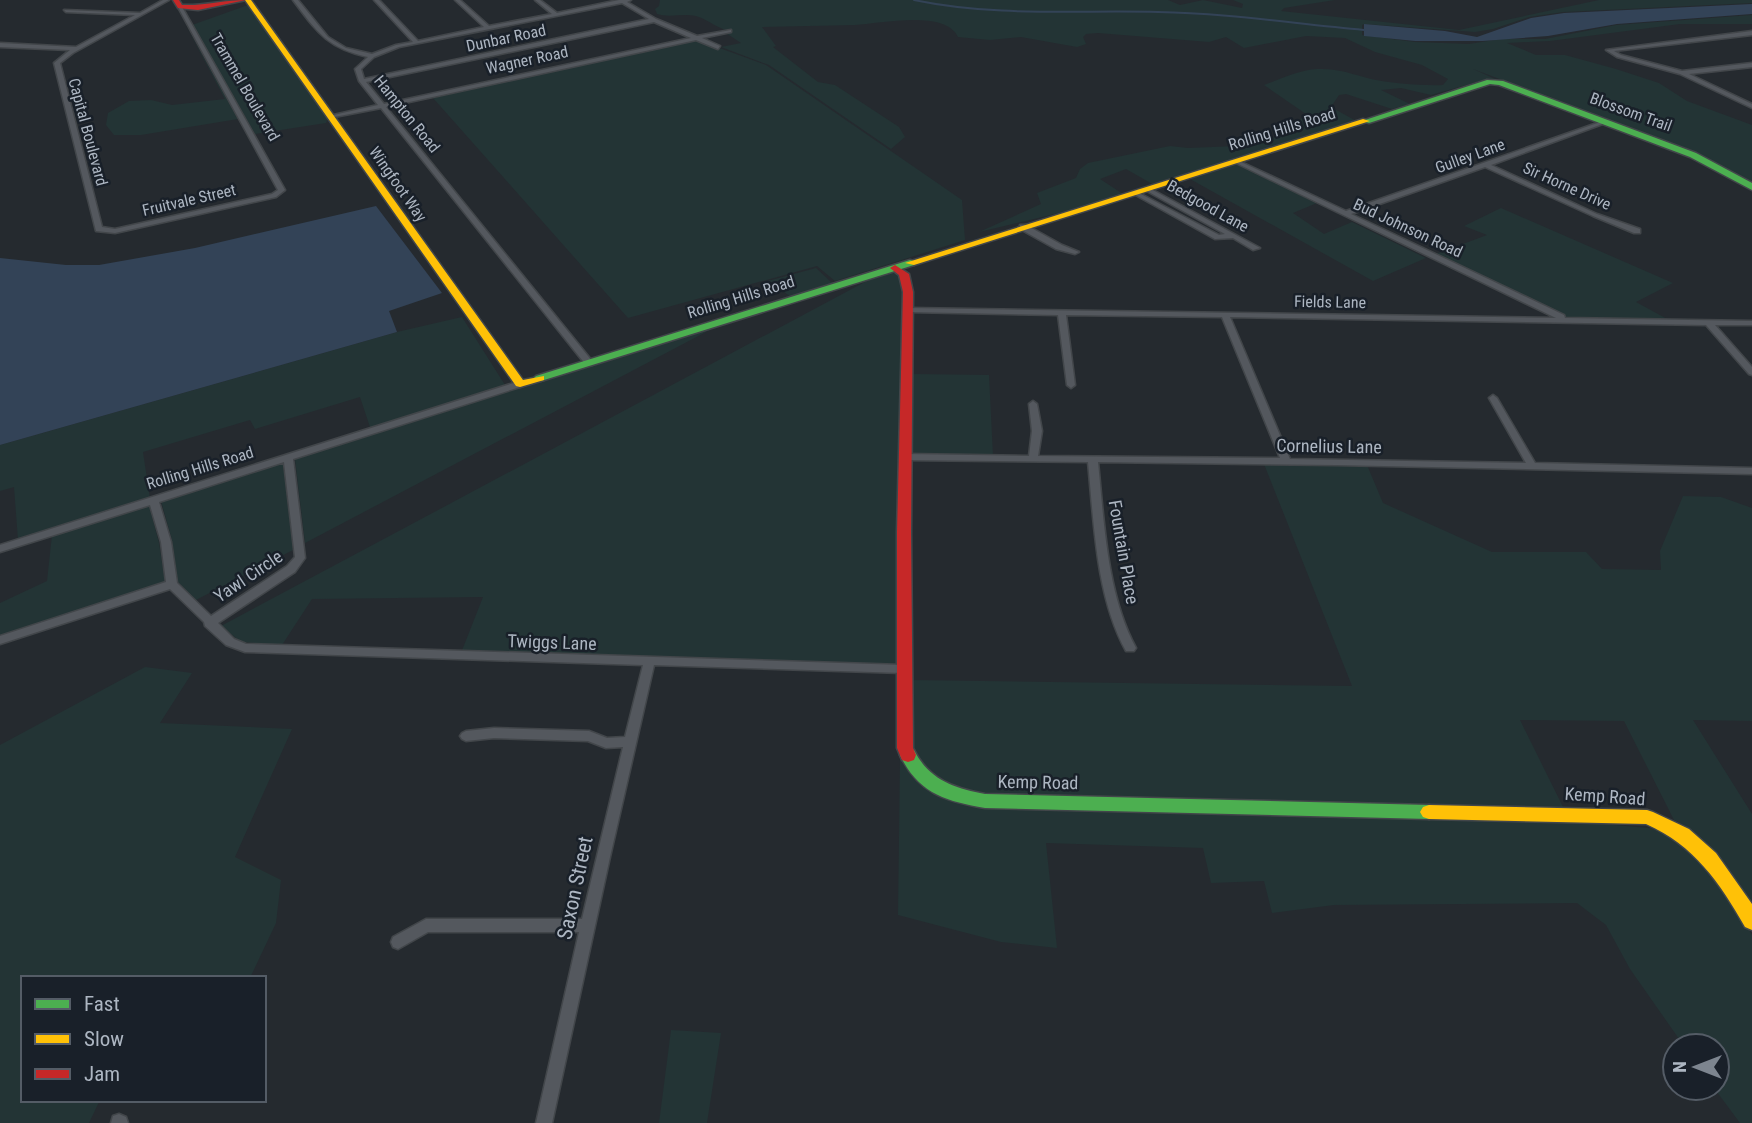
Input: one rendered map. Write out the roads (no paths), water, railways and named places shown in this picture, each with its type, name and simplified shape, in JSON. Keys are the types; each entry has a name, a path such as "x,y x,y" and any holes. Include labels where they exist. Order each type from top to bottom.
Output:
{"street":[{"path":"0,45 77,49 167,0"},
{"path":"295,0 329,43 348,51 372,56"},
{"path":"376,0 416,42"},
{"path":"457,0 488,28"},
{"path":"537,0 556,15"},
{"path":"624,0 654,20 719,47"},
{"name":"Hampton Road","path":"589,363 362,81 358,69 372,56 416,42 624,0"},
{"path":"178,4 243,1"},
{"name":"Wingfoot Way","path":"243,1 331,117 520,384"},
{"name":"Trammel Boulevard","path":"178,4 278,181 281,192"},
{"path":"66,11 140,14"},
{"name":"Dunbar Road","path":"362,81 654,20"},
{"name":"Wagner Road","path":"331,117 729,31"},
{"path":"1752,33 1609,50 1619,56 1682,73 1752,106"},
{"name":"Capital Boulevard","path":"77,49 63,57 57,65 99,229 102,231"},
{"path":"1682,73 1752,65"},
{"name":"Blossom Trail","path":"1493,82 1696,156 1752,187"},
{"name":"Rolling Hills Road","path":"0,548 1493,82"},
{"name":"Gulley Lane","path":"1345,214 1605,122"},
{"name":"Bud Johnson Road","path":"1237,162 1567,320"},
{"name":"Sir Horne Drive","path":"1486,165 1595,215 1637,231"},
{"path":"1141,191 1218,237 1234,236"},
{"name":"Bedgood Lane","path":"1141,191 1256,248"},
{"name":"Fruitvale Street","path":"102,231 116,231 281,192"},
{"path":"1023,227 1059,247 1075,252"},
{"name":"Kemp Road","path":"895,268 902,271 906,277 909,310 903,669 905,748 907,758 933,786 967,798 1615,814 1647,817 1677,828 1692,837 1715,860 1752,920"},
{"name":"Fields Lane","path":"909,310 1752,323"},
{"path":"1062,312 1071,385"},
{"path":"1225,315 1286,461"},
{"path":"1708,322 1752,372"},
{"path":"1493,398 1532,466"},
{"path":"1033,404 1037,431 1033,459"},
{"name":"Cornelius Lane","path":"905,457 1286,461 1752,471"},
{"name":"Yawl Circle","path":"172,584 209,623 291,569 300,558 288,458"},
{"name":"Fountain Place","path":"1093,460 1098,517 1111,589 1122,634 1130,648"},
{"path":"0,640 172,584 166,542 154,500"},
{"name":"Twiggs Lane","path":"209,623 230,642 245,648 903,669"},
{"name":"Saxon Street","path":"544,1123 649,662"},
{"path":"467,736 494,733 589,736 606,743 630,742"},
{"path":"398,942 426,926 588,925"}],"water":[{"path":"1752,4 1752,14 1617,24 1548,36 1483,41 1415,41 1364,36 1364,24 1445,31 1477,37 1531,18 1564,13"},
{"path":"376,206 442,293 389,311 397,332 0,445 0,258 66,265 99,265 195,248"}],"waterway":[{"path":"914,0 1005,11 1210,14 1364,30"}]}
